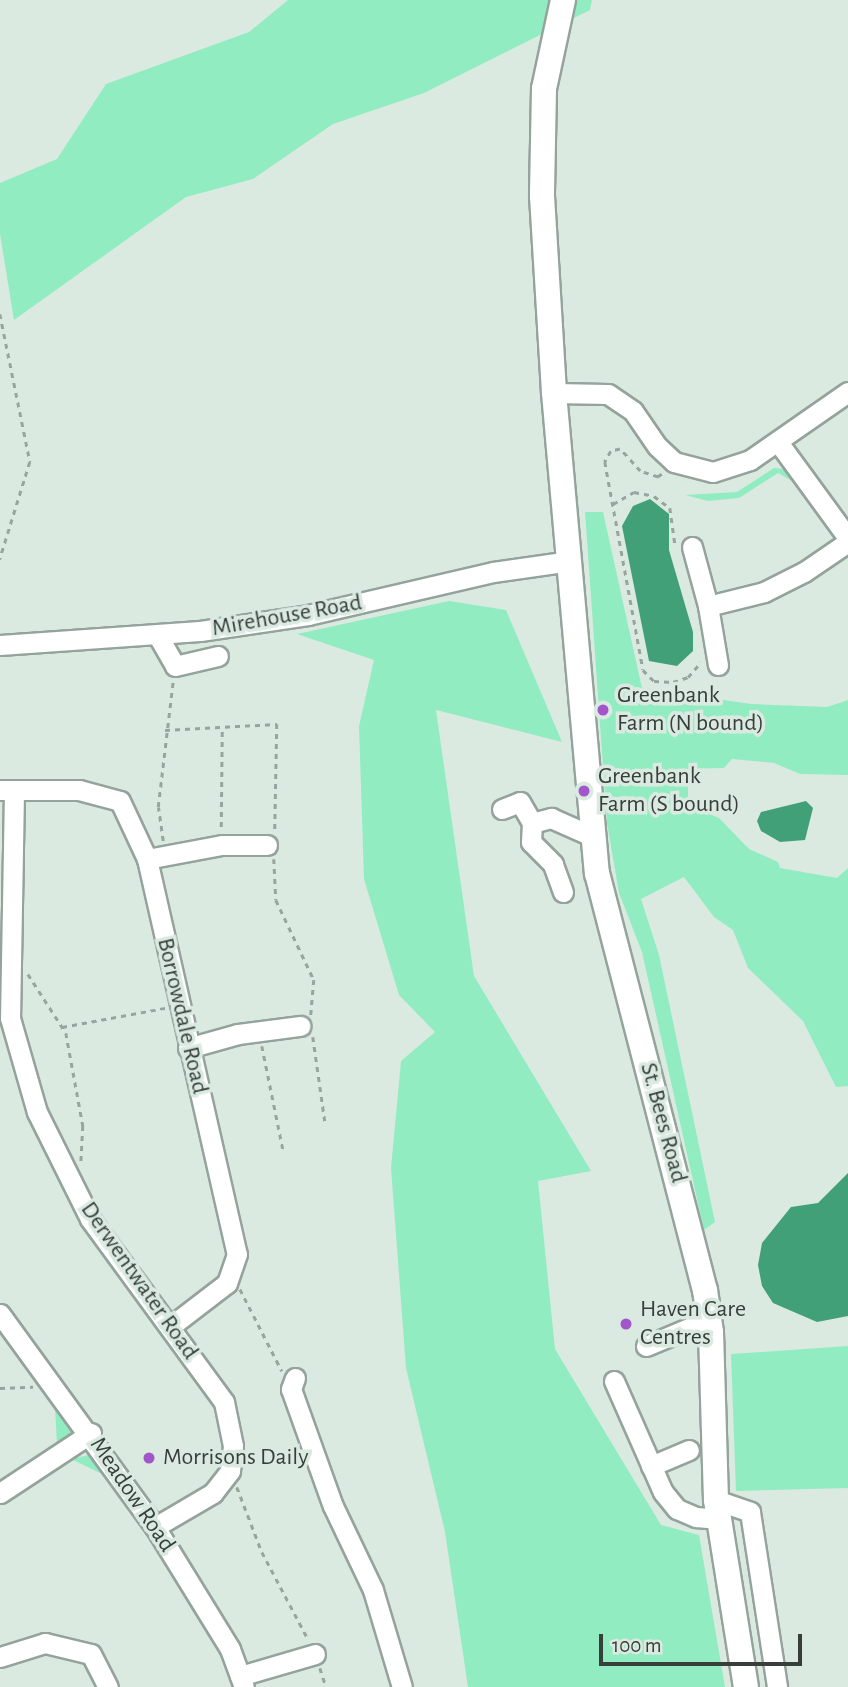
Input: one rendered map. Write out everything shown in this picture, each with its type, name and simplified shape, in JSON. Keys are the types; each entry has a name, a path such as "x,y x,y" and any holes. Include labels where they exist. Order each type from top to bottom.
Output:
{"main road":[{"name":"St. Bees Road","path":"564,0 544,89 542,171 554,393 597,873 701,1266 710,1327 717,1510 746,1687"}],"street":[{"path":"554,393 594,391 621,400 674,462 713,472 741,464 778,442 848,392"},
{"path":"708,606 764,592 804,572 848,540 778,442"},
{"path":"684,546 708,606 718,665"},
{"name":"Mirehouse Road","path":"0,645 158,636 308,615 493,572 570,561"},
{"path":"158,636 173,665 218,656"},
{"name":"Borrowdale Road","path":"7,791 79,790 120,801 156,857 179,1004 237,1254 228,1281"},
{"name":"Derwentwater Road","path":"7,791 6,914 11,948 10,1018 37,1112 90,1219 171,1326 224,1402 233,1447 230,1471"},
{"path":"502,809 520,802 532,823 531,842 553,864 563,892"},
{"path":"532,823 551,818 594,837"},
{"path":"156,857 222,845 267,845"},
{"path":"188,1048 305,1021"},
{"path":"171,1326 228,1281"},
{"name":"Meadow Road","path":"0,1314 90,1433 155,1527 230,1649 242,1681"},
{"path":"646,1346 690,1328 710,1327"},
{"path":"614,1381 651,1466 677,1508 696,1517 717,1510 750,1512 777,1687"},
{"path":"293,1384 332,1506 373,1590 402,1687"},
{"path":"0,1493 90,1433"},
{"path":"651,1466 689,1450"},
{"path":"155,1527 214,1493 230,1471"},
{"path":"0,1657 45,1643 91,1654 108,1687"},
{"path":"242,1681 315,1654"}],"path":[{"path":"0,314 30,462 0,559"},
{"path":"674,462 658,477 640,471 620,449 611,451 605,462 643,670 654,681 673,682 688,677 701,663 700,653"},
{"path":"613,504 634,492 654,496 670,508 684,546"},
{"path":"156,857 158,807 173,665"},
{"path":"165,730 277,724 275,838 267,845 274,860 276,900 314,980 305,1021 325,1121"},
{"path":"222,727 222,845"},
{"path":"11,948 62,1027 83,1126 79,1197"},
{"path":"62,1027 179,1004"},
{"path":"259,1031 283,1149"},
{"path":"228,1281 240,1288 293,1384"},
{"path":"0,1388 54,1385"},
{"path":"230,1471 262,1552 315,1654 326,1687"}],"shaded area":[{"path":"288,0 592,0 590,10 424,93 333,124 253,179 186,197 14,320 0,234 0,183 57,159 106,84 249,32"},
{"path":"774,468 783,469 794,482 778,473 739,498 708,501 685,495 737,492"},
{"path":"650,499 669,514 669,550 693,632 693,651 677,666 649,661 622,526 633,506"},
{"path":"585,512 603,512 642,688 751,704 827,707 848,700 848,775 800,774 774,763 732,759 724,768 683,769 673,779 688,784 688,805 719,818 749,849 778,862 780,868 837,878 848,868 848,1086 836,1087 803,1021 748,968 733,930 714,917 684,877 641,899 659,955 715,1222 704,1230 642,952 619,893 607,823"},
{"path":"449,601 506,610 562,742 436,710 474,976 591,1171 538,1181 555,1349 661,1525 699,1535 725,1687 468,1687 445,1532 406,1368 391,1168 401,1061 435,1032 399,995 364,879 359,726 374,660 297,634"},
{"path":"806,801 813,808 805,840 780,842 761,831 757,821 761,812"},
{"path":"848,1173 848,1316 817,1322 773,1303 762,1286 758,1265 762,1243 791,1207 818,1203"},
{"path":"848,1346 848,1488 736,1491 731,1354"},
{"path":"55,1407 74,1432 57,1444"},
{"path":"89,1455 101,1467 102,1474 71,1459"}],"place":[{"name":"Greenbank Farm (N bound)","path":"603,710"},
{"name":"Greenbank Farm (S bound)","path":"584,791"},
{"name":"Haven Care Centres","path":"626,1324"},
{"name":"Morrisons Daily","path":"149,1458"}]}
